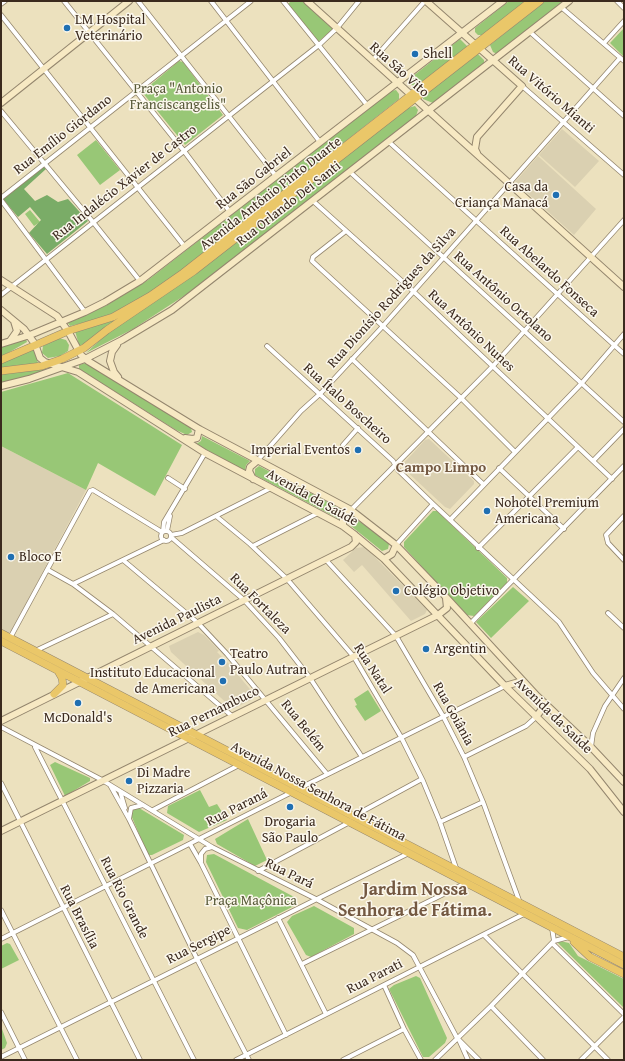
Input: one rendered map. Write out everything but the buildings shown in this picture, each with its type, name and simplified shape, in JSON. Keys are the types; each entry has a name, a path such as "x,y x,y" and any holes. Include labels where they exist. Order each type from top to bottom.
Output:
{"main road":[{"path":"1,103 129,1"},
{"name":"Rua São Vito","path":"307,1 427,111 624,287"},
{"name":"Rua Vitório Mianti","path":"425,1 522,86"},
{"name":"Avenida Antônio Pinto Duarte","path":"478,47 531,1"},
{"name":"Avenida Antônio Pinto Duarte","path":"1,360 68,331 117,315 150,296 183,273 412,97 540,1"},
{"name":"Rua Orlando Dei Santi","path":"1,386 85,359 122,340 185,300 569,1"},
{"name":"Rua São Gabriel","path":"4,344 85,312 106,302 140,281 230,213 500,2"},
{"path":"462,141 467,141 477,137 522,86"},
{"name":"Avenida Antônio Pinto Duarte","path":"1,371 48,364 78,352 194,271 412,97"},
{"path":"477,137 475,149 477,155"},
{"name":"Avenida da Saúde","path":"1,280 51,312 62,322 78,352 85,359 200,430 351,510 396,545 537,696 583,739 624,782"},
{"path":"1,310 30,335 40,358 48,364"},
{"path":"4,344 15,336 17,332 16,325 13,320"},
{"path":"122,340 114,347 110,361 114,372 122,381"},
{"name":"Avenida da Saúde","path":"48,364 64,367 78,372 205,453 343,526 355,535 384,559 505,686 590,769 624,812"},
{"path":"181,437 193,439 197,438 200,430"},
{"path":"254,480 249,471 250,467 257,461"},
{"path":"343,526 343,517 351,510"},
{"name":"Avenida Paulista","path":"1,721 326,560 353,545 356,542 355,535"},
{"path":"384,559 392,554 396,545"},
{"path":"438,615 447,608 447,602 444,595"},
{"name":"Rua Pernambuco","path":"1,831 438,615"},
{"name":"Avenida Nossa Senhora de Fátima","path":"1,633 6,641 56,670 291,792 552,919 606,952 624,965"},
{"name":"Avenida Nossa Senhora de Fátima","path":"6,641 35,651 299,788 407,854 524,914 569,937 606,952 624,957"},
{"path":"54,694 61,689 64,682 56,670"},
{"path":"505,686 519,682 533,695 537,696"},
{"path":"536,717 542,709 542,701"},
{"path":"542,922 548,923 552,919"},
{"path":"569,937 582,950 599,962 624,974"},
{"path":"599,962 606,952"}],"street":[{"path":"1,4 5,1"},
{"path":"64,1 184,151 230,213"},
{"path":"138,1 276,176"},
{"path":"211,1 320,142"},
{"name":"Rua Emílio Giordano","path":"1,199 251,1"},
{"name":"Rua Indalécio Xavier de Castro","path":"1,295 319,45 337,28 359,1"},
{"path":"372,61 425,1"},
{"path":"617,1 624,8"},
{"path":"285,2 367,105"},
{"path":"561,7 622,59"},
{"path":"1,15 185,247"},
{"path":"604,43 624,21"},
{"path":"530,32 624,116"},
{"name":"Rua Dionísio Rodrigues da Silva","path":"257,461 303,408 320,394 383,326 593,87 622,59"},
{"name":"Rua Vitório Mianti","path":"522,86 624,175"},
{"path":"1,111 94,222 140,281"},
{"name":"Rua Abelardo Fonseca","path":"389,142 624,354"},
{"name":"Rua Antônio Ortolano","path":"350,172 624,422"},
{"path":"1,199 85,312"},
{"name":"Rua Antônio Nunes","path":"313,201 413,291 612,478"},
{"path":"351,510 430,432 493,366 590,256 624,220"},
{"path":"346,231 313,257 312,261 314,264 461,398 515,452"},
{"path":"450,520 483,484 581,384 624,334"},
{"name":"Rua Ítalo Boscheiro","path":"267,346 393,461 396,466 433,504 478,548 559,622 577,651 611,695 624,709"},
{"path":"352,359 483,484"},
{"path":"343,445 358,428"},
{"path":"593,461 624,429"},
{"path":"478,548 578,447"},
{"path":"166,535 163,524 171,513 205,453"},
{"path":"470,624 624,466"},
{"path":"499,468 564,529"},
{"path":"168,478 185,488"},
{"path":"73,584 148,548 166,535 179,534 271,488"},
{"name":"Rua Fortaleza","path":"48,570 87,494 93,490 166,535 244,600 278,638 310,678 362,757"},
{"path":"396,545 433,504"},
{"path":"253,546 318,513"},
{"name":"Rua Natal","path":"216,516 253,546 287,579 354,657 401,737 422,780 440,822 456,871"},
{"path":"624,516 606,535 608,543 624,560"},
{"name":"Rua Belém","path":"123,560 198,623 267,700 327,774"},
{"name":"Rua Goiânia","path":"326,560 396,636 443,716 464,757 483,802 520,903"},
{"path":"6,641 48,570 73,584 113,614 232,716"},
{"path":"608,613 624,628"},
{"path":"35,651 113,614"},
{"path":"583,739 589,739 611,695 624,678"},
{"name":"Rua Paraná","path":"1,939 151,862 190,844 505,686"},
{"path":"464,757 526,726 536,717"},
{"name":"Rua Pará","path":"1,727 34,746 102,780 212,847 316,899 370,930 397,943 413,955 468,1060"},
{"path":"591,747 593,733"},
{"name":"Rua Rio Grande","path":"34,746 63,800 194,1060"},
{"path":"152,810 239,765"},
{"path":"258,871 422,780"},
{"name":"Rua Brasília","path":"1,783 62,908 140,1060"},
{"path":"110,785 151,862 197,959 249,1060"},
{"path":"120,791 129,819"},
{"path":"440,822 483,802"},
{"path":"129,819 131,808 144,805"},
{"path":"190,844 201,863 286,1035"},
{"path":"201,863 201,854 206,849 212,847"},
{"name":"Rua Sergipe","path":"1,1057 407,854"},
{"path":"302,964 466,883"},
{"path":"1,910 59,1028 77,1060"},
{"name":"Rua Parati","path":"236,1060 524,914"},
{"path":"278,918 326,1014"},
{"path":"552,927 553,942 624,1014"},
{"path":"484,935 608,1060"},
{"path":"435,1060 522,975 553,942 569,937"},
{"path":"384,985 404,1030 420,1060"},
{"path":"491,1006 543,1060"},
{"path":"1,1012 25,1060"},
{"path":"581,1060 624,1017"},
{"path":"343,1060 404,1030"},
{"path":"458,1039 480,1060"}],"shaded area":[{"path":"562,129 599,161 575,187 539,155"},
{"name":"Casa da Criança Manacá","path":"538,156 596,209 574,235 515,182"},
{"path":"429,439 474,481 474,484 450,509 445,507 403,468 403,464 425,440"},
{"path":"1,446 86,490 11,632 8,633 1,630"},
{"name":"Colégio Objetivo","path":"365,547 427,610 425,614 411,621 362,565 354,572 343,560 356,548"},
{"name":"Instituto Educacional de Americana","path":"198,632 204,635 215,646 219,651 217,652 230,665 234,665 232,668 255,695 251,700 233,709 171,652 169,646"}],"green space":[{"path":"291,1 303,1 333,29 318,42 288,4"},
{"path":"509,1 528,1 484,35 478,35 475,32 475,28"},
{"path":"545,1 565,1 497,54 493,52 490,45"},
{"path":"624,28 624,57 610,43"},
{"path":"460,39 468,47 414,88 408,80"},
{"path":"478,54 484,60 484,63 433,103 423,99 423,96"},
{"name":"Praça \"Antonio Franciscangelis\"","path":"179,61 183,62 223,115 185,145 142,92"},
{"path":"396,90 399,94 399,99 181,271 149,294 120,310 102,318 70,326 68,323 107,305 148,280 391,91"},
{"path":"415,106 418,110 416,116 193,290 133,329 86,353 110,331 196,273 408,108"},
{"path":"96,140 120,170 100,185 77,155"},
{"path":"44,167 46,169 24,189 35,201 47,195 58,202 68,199 88,221 47,254 29,233 41,220 30,207 18,217 3,199"},
{"path":"30,210 40,222 34,226 25,214"},
{"path":"121,316 81,346 79,345 75,331"},
{"path":"59,338 66,340 69,345 68,351 60,356 48,358 42,353 43,346"},
{"path":"26,339 27,342 1,357 1,347"},
{"path":"34,349 38,363 1,368 1,363"},
{"path":"86,363 191,428 192,432 187,435 176,430 79,369 79,365"},
{"path":"46,368 47,370 1,383 1,373"},
{"path":"68,373 182,445 155,496 98,463 86,490 1,446 1,392"},
{"path":"202,436 250,461 246,465 245,471 196,444 201,441"},
{"path":"259,466 345,511 341,513 339,519 255,475 255,469"},
{"path":"433,511 437,511 507,578 507,583 474,616 466,615 404,547 404,542"},
{"path":"352,519 356,519 380,536 389,544 388,549 382,551 351,526 350,522"},
{"path":"513,587 529,601 491,638 476,622"},
{"path":"368,690 381,711 365,721 355,706 357,705 354,699"},
{"path":"55,762 90,778 90,781 65,796 50,765"},
{"path":"200,790 209,807 217,804 227,820 199,832 167,813 168,806"},
{"path":"134,808 139,808 184,835 183,840 152,855 148,855 131,815"},
{"path":"248,819 267,860 255,866 217,844 215,839"},
{"name":"Praça Maçônica","path":"214,854 296,898 294,906 247,930 238,928 206,862 207,855"},
{"path":"314,906 354,928 354,934 311,957 306,955 287,922 292,916"},
{"path":"560,941 569,943 578,956 624,979 624,1008 558,943"},
{"path":"7,943 10,944 19,960 1,969 1,946"},
{"path":"416,976 420,978 447,1038 445,1043 429,1057 423,1057 389,989 394,985"},
{"path":"1,1026 7,1043 5,1048 1,1050"}],"place":[{"name":"LM Hospital Veterinário","path":"67,28"},
{"name":"Shell","path":"415,54"},
{"name":"Casa da Criança Manacá","path":"556,195"},
{"name":"Imperial Eventos","path":"358,450"},
{"name":"Nohotel Premium Americana","path":"487,511"},
{"name":"Bloco E","path":"11,557"},
{"name":"Colégio Objetivo","path":"396,591"},
{"name":"Argentin","path":"426,649"},
{"name":"Teatro Paulo Autran","path":"222,662"},
{"name":"Instituto Educacional de Americana","path":"223,681"},
{"name":"McDonald's","path":"78,703"},
{"name":"Di Madre Pizzaria","path":"129,781"},
{"name":"Drogaria São Paulo","path":"290,807"}],"district":[{"name":"Campo Limpo","path":"441,468"},
{"name":"Jardim Nossa Senhora de Fátima.","path":"415,900"}]}
